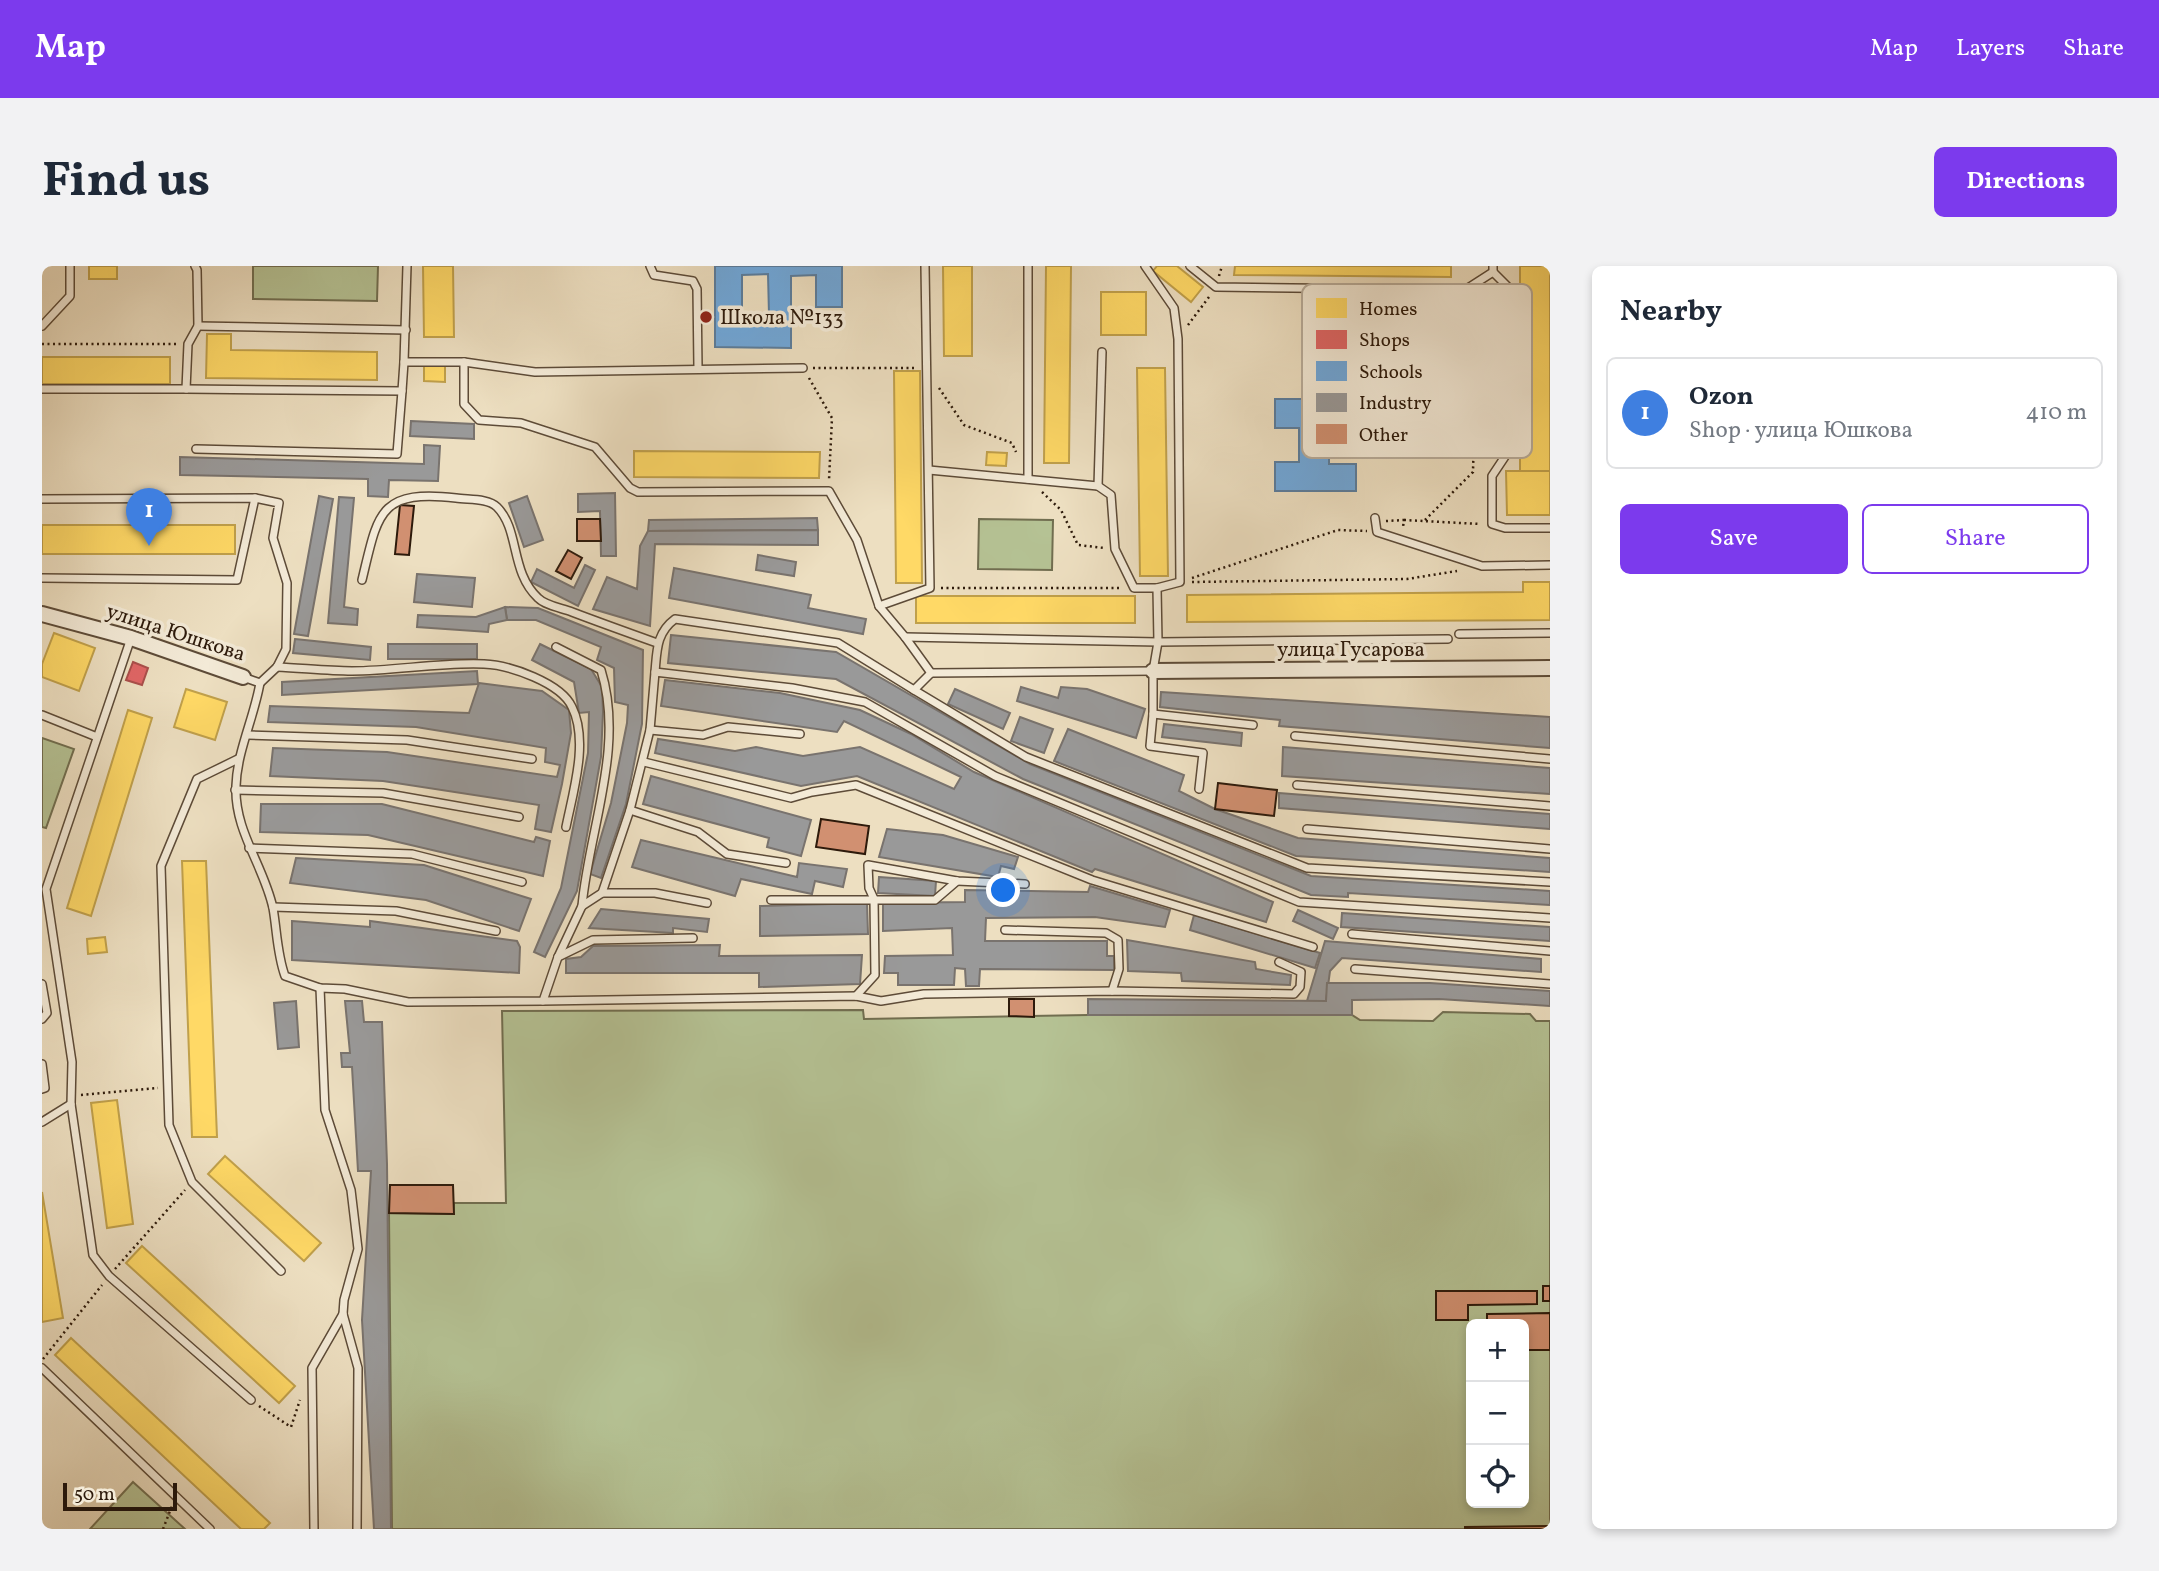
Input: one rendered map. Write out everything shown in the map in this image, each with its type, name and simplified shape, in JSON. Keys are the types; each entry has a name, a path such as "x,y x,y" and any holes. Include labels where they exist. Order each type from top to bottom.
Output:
{"street":[{"name":"улица Юшкова","path":"42,614 131,638 243,677"},
{"name":"улица Гусарова","path":"1153,671 1550,668"}],"lane":[{"path":"42,326 70,296 70,266"},
{"path":"186,389 188,344 198,326 195,266"},
{"path":"197,449 397,454 406,330 407,266"},
{"path":"650,266 654,275 693,281 698,289 698,369"},
{"path":"879,606 930,588 925,266"},
{"path":"1028,266 1028,479"},
{"path":"929,470 1098,486 1111,495 1115,549 1134,588 1157,588 1180,582 1178,339 1174,308 1146,266"},
{"path":"1190,266 1216,287 1302,288"},
{"path":"1473,284 1493,269 1506,284"},
{"path":"198,326 406,330"},
{"path":"1098,486 1102,352"},
{"path":"404,362 464,362 535,372 803,368"},
{"path":"464,362 464,404 480,419 521,423 595,447 630,488 638,492 829,491 856,540 879,606 931,673"},
{"path":"42,389 402,391"},
{"path":"1504,458 1492,476 1492,524 1505,528 1550,528"},
{"path":"362,580 374,529 387,507 407,498 429,495 488,502 497,507 508,526 523,580 540,600 657,643"},
{"path":"42,578 237,580 255,498"},
{"path":"42,499 255,498 279,503 273,538 287,583 286,649 277,667 260,682"},
{"path":"1375,518 1377,532 1482,566 1550,565"},
{"path":"1157,588 1158,642 1153,671 1150,746 1203,753 1199,789"},
{"path":"601,893 644,762 650,730 657,643 664,627 675,619 838,643 1026,757 1307,868 1550,882"},
{"path":"1458,634 1550,633"},
{"path":"905,637 1158,642 1448,639"},
{"path":"131,638 46,889 72,1062 71,1100 93,1255 109,1276 251,1400"},
{"path":"543,1001 558,957 582,906 585,877 600,808 609,733 608,693 601,670 556,647"},
{"path":"277,667 352,671 487,664 535,677 557,688 572,706 580,732 576,778 566,827"},
{"path":"914,690 931,673 1153,671"},
{"path":"655,672 792,688 865,702 995,776 1299,902 1550,918"},
{"name":"улица Юшкова","path":"243,677 260,682 248,735 238,759 235,790 239,818 273,907 279,961 285,976 320,988"},
{"path":"1153,714 1252,724"},
{"path":"42,715 97,737"},
{"path":"650,730 703,735 728,727 800,734"},
{"path":"248,735 407,740 532,759"},
{"path":"1295,736 1550,759"},
{"path":"238,759 197,779 161,866 169,1125 192,1182 281,1271"},
{"path":"644,762 791,798 856,785 1092,880 1313,947"},
{"path":"1297,785 1550,806"},
{"path":"235,790 383,793 519,817"},
{"path":"630,810 698,832 727,854 786,863"},
{"path":"1307,829 1550,849"},
{"path":"249,848 412,854 523,882"},
{"path":"856,996 875,975 874,899 869,888 868,865 957,881 1025,884"},
{"path":"771,900 935,900 957,881"},
{"path":"582,906 601,893 655,892 707,903"},
{"path":"273,907 396,911 496,931"},
{"path":"1005,930 1106,933 1118,940 1119,969 1112,991"},
{"path":"1352,934 1550,951"},
{"path":"558,957 593,940 693,938"},
{"path":"357,1529 358,1368 343,1314 344,1300 358,1249 351,1190 324,1110 320,988 345,989 408,1002 856,996 881,1001 924,994 1112,991 1294,994 1300,987 1301,972 1279,962"},
{"path":"1355,969 1550,985"},
{"path":"42,984 47,1013 42,1019"},
{"path":"42,1065 45,1088 42,1088"},
{"path":"42,1122 71,1100"},
{"path":"314,1529 312,1368 343,1314"},
{"path":"42,1368 210,1529"}],"path":[{"path":"1178,339 1216,287"},
{"path":"42,344 188,344"},
{"path":"803,368 926,369"},
{"path":"803,368 832,418 829,491"},
{"path":"1425,520 1473,472 1473,458"},
{"path":"1404,520 1425,520 1442,524 1492,524"},
{"path":"1180,582 1338,530 1377,532"},
{"path":"1180,582 1407,579 1457,570"},
{"path":"930,588 1134,588"},
{"path":"71,1100 168,1087"},
{"path":"42,1360 109,1276 192,1182"},
{"path":"251,1400 291,1427 303,1392"},
{"path":"163,1529 177,1496"}],"green space":[{"path":"253,266 378,266 377,301 253,299"},
{"path":"979,519 1053,520 1052,570 978,569"},
{"path":"42,738 74,749 46,828 42,827"},
{"path":"863,1010 864,1019 1088,1015 1352,1015 1360,1020 1433,1021 1443,1012 1530,1014 1536,1021 1550,1021 1550,1529 392,1529 389,1213 453,1214 454,1203 506,1203 502,1011"},
{"path":"133,1482 185,1529 90,1529"}],"building: Homes":[{"path":"89,266 117,266 117,279 89,279"},
{"path":"423,266 453,266 454,337 424,337"},
{"path":"943,266 972,266 972,356 944,356"},
{"path":"1046,266 1071,266 1069,463 1044,463"},
{"path":"1157,266 1177,266 1203,287 1191,302 1153,271"},
{"path":"1235,266 1451,266 1451,277 1234,275"},
{"path":"1520,266 1550,266 1550,471 1520,471 1520,458 1532,458 1532,284 1520,284"},
{"path":"1101,292 1146,292 1146,335 1101,335"},
{"path":"207,334 231,334 231,350 377,352 377,380 206,378"},
{"path":"42,357 170,357 170,384 42,384"},
{"path":"424,366 445,366 445,382 424,381"},
{"path":"1137,368 1165,368 1168,576 1140,576"},
{"path":"894,371 920,371 922,583 896,583"},
{"path":"634,451 820,452 819,478 634,477"},
{"path":"987,452 1007,453 1006,466 986,465"},
{"path":"1506,471 1550,471 1550,515 1507,515"},
{"path":"42,525 235,525 235,554 42,554"},
{"path":"1523,582 1550,582 1550,620 1187,622 1187,595 1523,592"},
{"path":"916,596 1135,596 1135,623 916,623"},
{"path":"54,633 95,648 79,691 42,677 42,664"},
{"path":"186,689 227,702 215,740 174,727"},
{"path":"128,710 152,718 91,916 67,908"},
{"path":"182,861 206,861 217,1137 192,1137"},
{"path":"105,937 107,952 88,954 87,939"},
{"path":"117,1100 133,1224 107,1228 91,1103"},
{"path":"225,1156 321,1243 304,1261 208,1174"},
{"path":"42,1192 63,1318 42,1322"},
{"path":"142,1246 295,1386 279,1403 126,1263"},
{"path":"71,1338 270,1523 264,1529 241,1529 55,1355"}],"building: Shops":[{"path":"133,662 148,668 142,685 126,680"}],"building: Schools":[{"path":"715,266 842,266 842,307 816,307 816,275 791,276 791,348 715,347","holes":["768,274 769,315 742,315 742,275"]},
{"path":"1275,399 1302,399 1302,458 1329,458 1329,464 1356,464 1356,491 1275,491 1275,462 1299,462 1299,428 1275,428"}],"building: Industry":[{"path":"411,421 474,424 474,439 410,436"},
{"path":"424,445 440,446 438,481 389,480 388,497 368,496 368,479 180,475 180,457 424,464"},
{"path":"615,493 616,556 601,556 600,511 578,512 578,494"},
{"path":"319,496 333,499 308,636 294,634"},
{"path":"527,496 543,540 524,547 509,503"},
{"path":"339,497 354,498 344,607 358,609 357,625 328,623"},
{"path":"817,518 818,530 648,531 649,520"},
{"path":"818,530 818,545 655,544 650,626 593,609 607,577 637,589 640,546 648,531"},
{"path":"758,555 796,562 794,576 756,570"},
{"path":"585,565 595,570 578,606 531,582 537,569 574,588"},
{"path":"674,568 811,595 808,608 866,619 863,634 669,598"},
{"path":"417,574 475,578 472,607 414,602"},
{"path":"505,607 538,608 643,650 642,724 626,804 601,878 590,874 611,803 628,705 615,702 614,668 597,660 601,647 536,620 507,620"},
{"path":"505,607 507,620 489,624 488,632 417,627 418,615 476,617"},
{"path":"671,635 836,652 1030,764 1311,876 1550,891 1550,905 1348,893 1348,897 1311,895 1023,779 836,679 668,663"},
{"path":"295,639 371,647 370,660 293,653"},
{"path":"388,644 477,644 477,659 388,659"},
{"path":"540,644 591,669 602,687 603,712 601,757 577,891 545,957 534,952 561,888 588,753 589,712 579,713 574,682 532,660"},
{"path":"477,671 478,684 282,695 282,682"},
{"path":"665,680 780,693 860,710 911,734 974,772 1273,902 1266,922 1095,869 1092,872 857,776 801,786 655,753 658,739 735,751 756,747 803,756 860,747 954,789 961,777 844,721 837,732 661,706"},
{"path":"479,683 542,691 569,710 571,733 551,832 535,829 539,805 383,781 270,776 273,748 387,752 557,777 560,765 545,762 546,748 416,727 268,722 270,706 469,713"},
{"path":"1021,687 1058,698 1061,687 1087,689 1145,709 1136,738 1017,701"},
{"path":"955,689 1010,713 1003,729 948,704"},
{"path":"1161,692 1550,717 1550,748 1279,726 1280,720 1160,707"},
{"path":"1020,717 1053,729 1044,753 1011,741"},
{"path":"1164,724 1242,733 1241,746 1162,737"},
{"path":"1068,729 1184,775 1179,791 1215,809 1298,838 1550,858 1550,872 1296,856 1054,761"},
{"path":"1283,747 1550,768 1550,794 1282,776"},
{"path":"651,776 811,820 801,856 767,847 769,838 643,804"},
{"path":"1279,793 1550,814 1550,829 1279,808"},
{"path":"261,804 382,804 534,842 536,837 550,841 543,876 368,835 260,832"},
{"path":"887,829 943,835 1018,857 1014,869 1001,866 998,877 879,857"},
{"path":"641,840 797,877 799,863 847,869 843,887 815,881 812,894 741,879 735,896 632,867"},
{"path":"296,858 424,865 531,899 519,931 426,900 290,883"},
{"path":"879,877 936,881 935,896 878,893"},
{"path":"1090,886 1170,910 1165,927 1095,917 986,918 985,941 1107,941 1107,956 1114,956 1114,970 980,969 979,986 966,986 965,969 955,968 954,985 898,985 898,973 884,973 885,956 953,955 952,928 883,931 883,903 965,902 965,890 1088,892"},
{"path":"867,903 868,934 760,936 760,906"},
{"path":"601,909 709,919 707,932 673,928 673,933 589,928"},
{"path":"1298,910 1338,928 1333,939 1293,921"},
{"path":"1342,913 1550,927 1550,941 1341,927"},
{"path":"1194,915 1320,953 1315,968 1190,930"},
{"path":"292,921 370,927 370,921 517,941 520,947 519,973 292,960"},
{"path":"1127,940 1255,962 1256,969 1291,975 1290,985 1182,981 1181,973 1128,971"},
{"path":"1325,941 1541,959 1541,972 1342,958 1330,971 1326,1001 1307,1001"},
{"path":"720,945 719,956 862,955 860,984 759,987 759,973 566,973 566,959 581,957 593,946"},
{"path":"1327,983 1430,983 1550,991 1550,1006 1439,999 1352,1000 1352,1015 1088,1015 1088,999 1326,1001"},
{"path":"296,1001 299,1047 278,1049 274,1003"},
{"path":"345,1001 362,1001 364,1022 382,1022 387,1164 391,1529 374,1529 362,1320 371,1171 358,1171 352,1067 342,1067 341,1053 350,1053"}],"building: Other":[{"path":"400,505 414,506 409,555 395,554"},
{"path":"577,519 600,519 601,541 577,541"},
{"path":"568,550 582,558 571,579 556,571"},
{"path":"1218,783 1277,790 1274,816 1215,809"},
{"path":"821,819 869,826 865,854 816,847"},
{"path":"1009,999 1034,999 1034,1017 1009,1016"},
{"path":"390,1185 453,1185 454,1214 389,1213"},
{"path":"1543,1286 1550,1286 1550,1301 1543,1301"},
{"path":"1436,1291 1537,1291 1537,1304 1468,1305 1466,1320 1436,1320"},
{"path":"1550,1313 1550,1350 1529,1350 1529,1319 1487,1319 1487,1314"},
{"path":"1550,1526 1550,1529 1465,1529 1465,1527"}],"place":[{"name":"Школа №133","path":"706,317"},
{"name":"Ozon","path":"149,546"}]}
